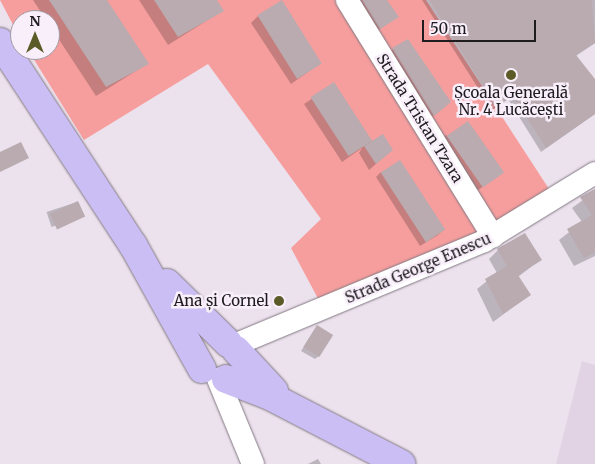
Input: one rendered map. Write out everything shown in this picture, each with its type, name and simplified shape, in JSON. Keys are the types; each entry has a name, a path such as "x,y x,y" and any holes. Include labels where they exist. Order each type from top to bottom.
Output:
{"main road":[{"path":"0,42 133,245 215,376 306,414 401,464"},
{"path":"133,245 232,346 253,373 306,414"},
{"path":"215,376 238,367 232,346"}],"street":[{"name":"Strada Tristan Tzara","path":"347,0 493,236"},
{"name":"Strada George Enescu","path":"232,346 493,236 595,173"},
{"path":"215,376 253,464"}],"shaded area":[{"path":"0,0 338,0 485,233 322,306 291,248 321,219 208,64 84,140 34,60 60,60 60,10 10,10 10,19"},
{"path":"354,0 426,0 551,192 494,226"},
{"path":"582,361 595,365 595,464 556,464"}],"building":[{"path":"49,0 107,0 149,64 106,87 60,17 60,10 56,10"},
{"path":"154,0 217,0 224,11 178,37"},
{"path":"282,0 322,64 297,79 257,15"},
{"path":"362,0 387,0 399,17 380,29"},
{"name":"Școala Generală Nr. 4 Lucăcești","path":"429,0 592,0 595,43 576,55 595,79 595,114 546,148 513,96 496,107"},
{"path":"408,39 451,102 434,116 392,48"},
{"path":"334,82 372,141 349,156 311,97"},
{"path":"468,121 504,173 483,188 447,136"},
{"path":"383,134 393,150 376,164 364,146"},
{"path":"21,142 29,158 0,172 0,152"},
{"path":"400,160 445,230 426,242 381,173"},
{"path":"595,189 595,252 584,258 567,229 592,215 580,197"},
{"path":"78,201 85,216 57,230 50,214"},
{"path":"525,233 542,260 518,275 531,295 503,314 485,279 507,266 497,249"},
{"path":"317,325 333,335 319,357 303,347"}],"place":[{"name":"Școala Generală Nr. 4 Lucăcești","path":"511,75"},
{"name":"Ana și Cornel","path":"279,301"}]}
